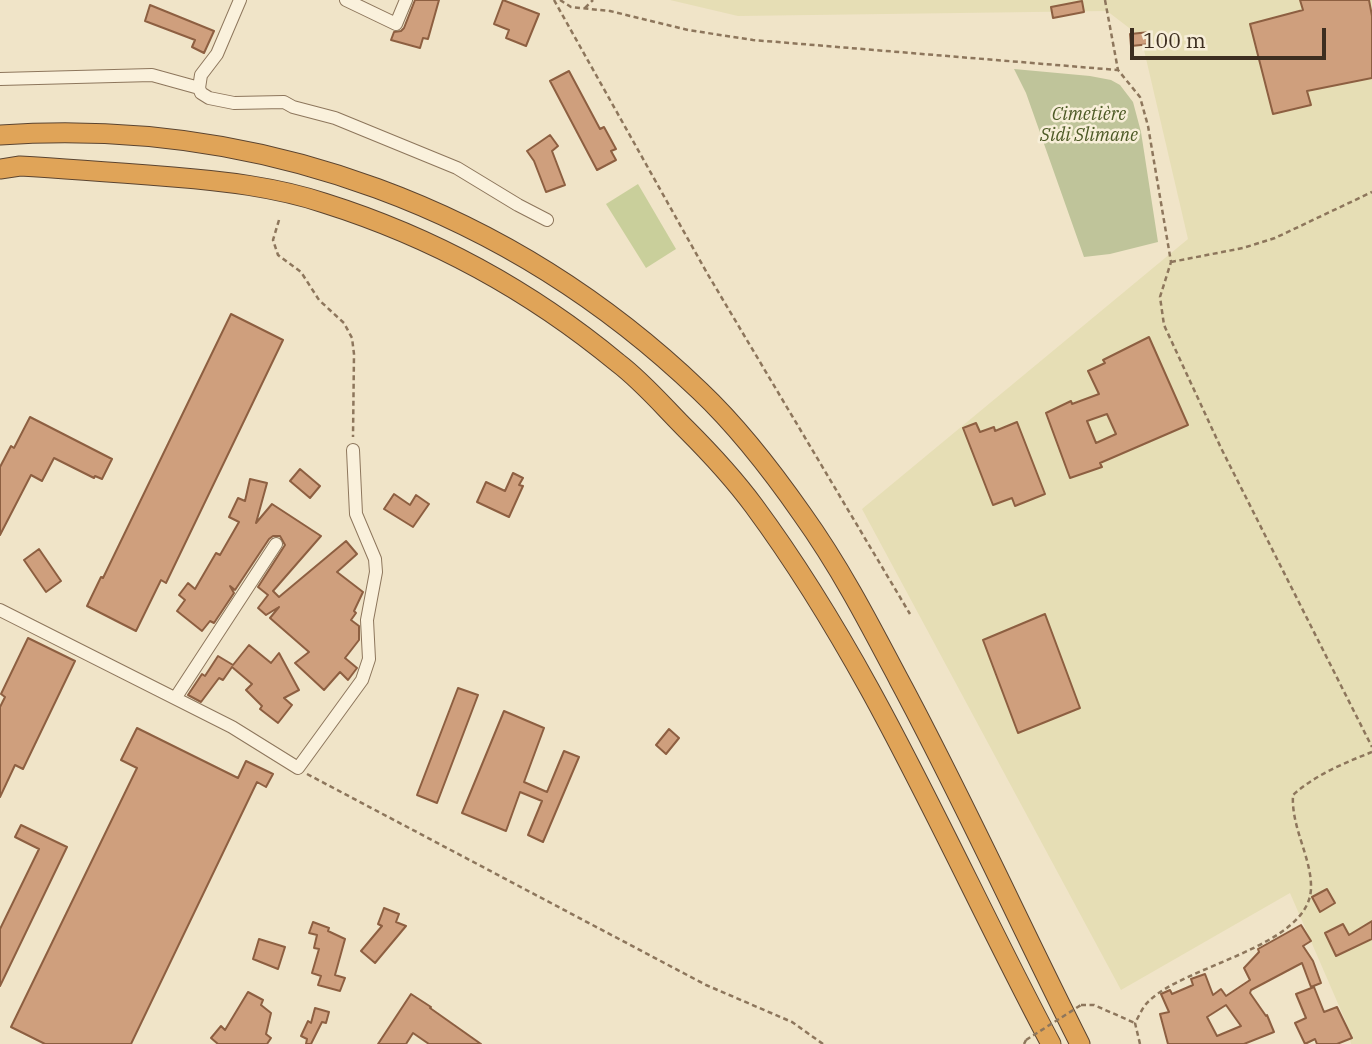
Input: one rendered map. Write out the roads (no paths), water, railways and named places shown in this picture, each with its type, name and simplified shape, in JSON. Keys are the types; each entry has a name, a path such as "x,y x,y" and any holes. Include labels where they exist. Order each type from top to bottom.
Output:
{"highway":[{"path":"0,135 49,132 140,136 226,147 313,166 388,192 466,225 542,267 641,340 701,392 751,447 801,512 853,593 928,734 1080,1044"},
{"path":"0,169 20,166 206,179 322,202 413,236 462,259 506,283 620,364 706,449 753,504 805,582 853,658 1051,1044"}],"street":[{"path":"240,0 217,54 201,75 201,93 209,98 234,103 284,102 335,118 457,168 547,220"},
{"path":"346,0 396,24 406,0"},
{"path":"0,79 152,75 199,88"},
{"path":"0,610 176,697 232,727 298,768 362,680 369,659 368,620 376,572 375,559 356,513 353,450"},
{"path":"176,697 276,544"}],"park label":[{"name":"Cimetière Sidi Slimane","path":"1089,125"}]}
